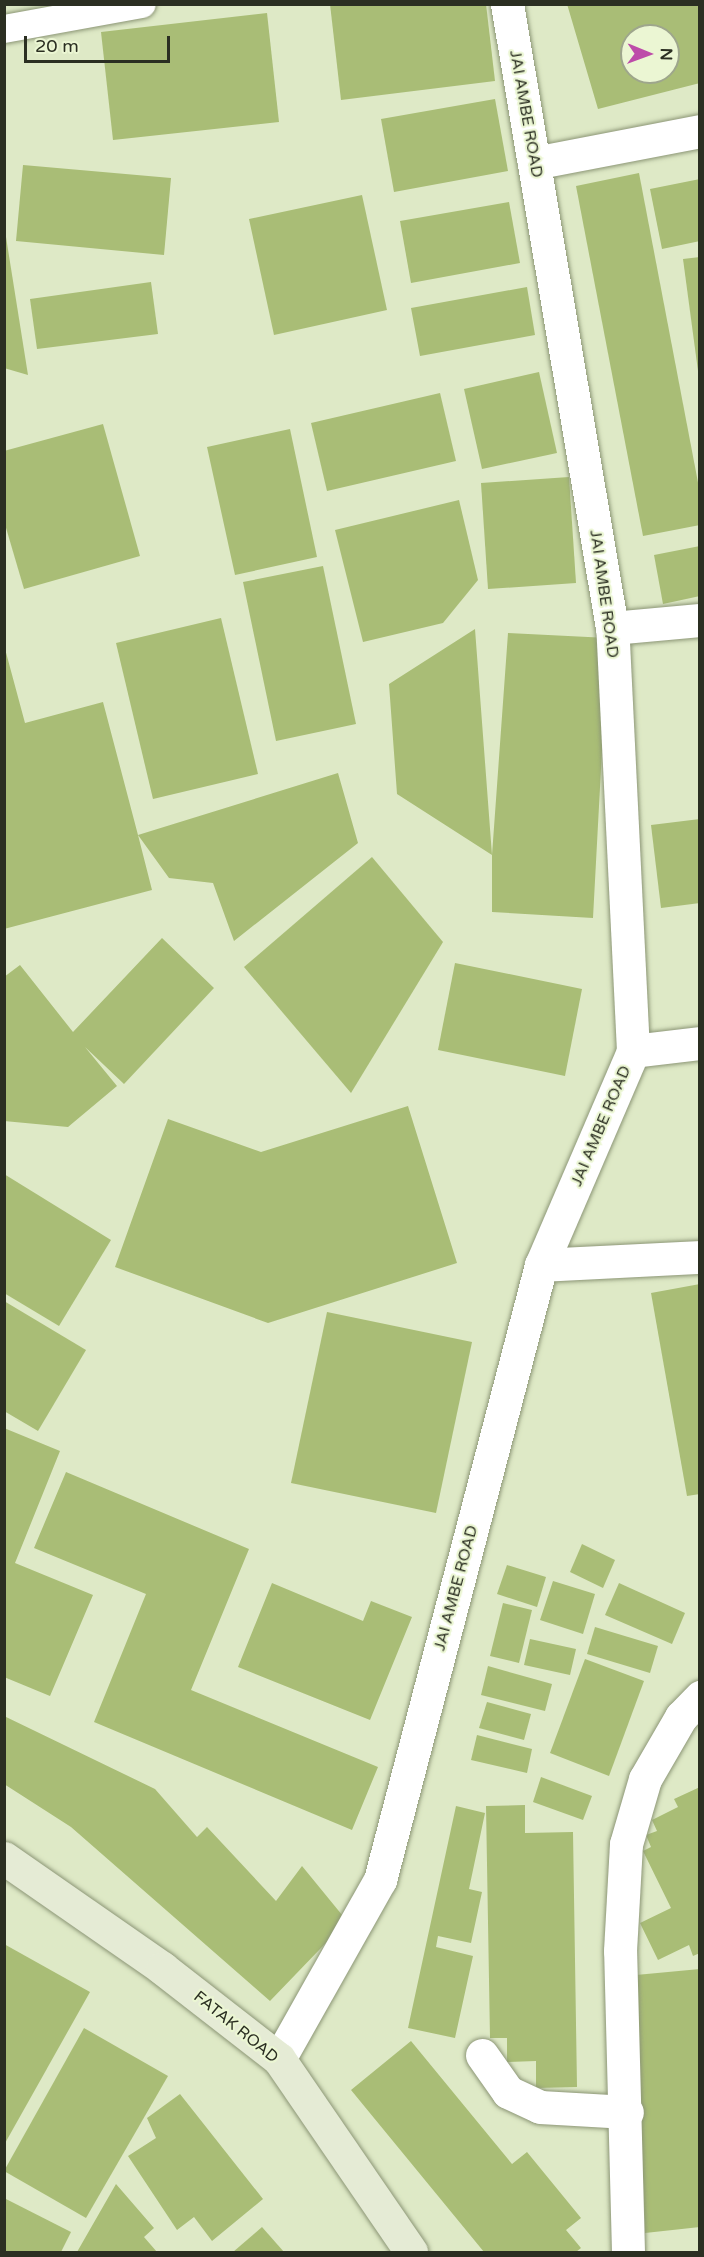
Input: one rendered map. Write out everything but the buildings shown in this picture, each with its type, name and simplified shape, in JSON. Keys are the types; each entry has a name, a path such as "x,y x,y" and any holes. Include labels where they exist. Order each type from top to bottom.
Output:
{"main road":[{"name":"FATAK ROAD","path":"4,1858 162,1968 279,2059 411,2253"}],"street":[{"name":"JAI AMBE ROAD","path":"279,2059 380,1880 541,1265 633,1051 612,628 507,4"},
{"path":"534,163 699,131"},
{"path":"612,628 699,620"},
{"path":"633,1051 699,1043"},
{"path":"541,1265 699,1257"},
{"path":"628,2253 627,2112 620,1951 626,1844 645,1779 681,1717 699,1696"},
{"path":"482,2055 508,2092 540,2107 627,2112"}],"lane":[{"path":"4,29 142,4"}]}
